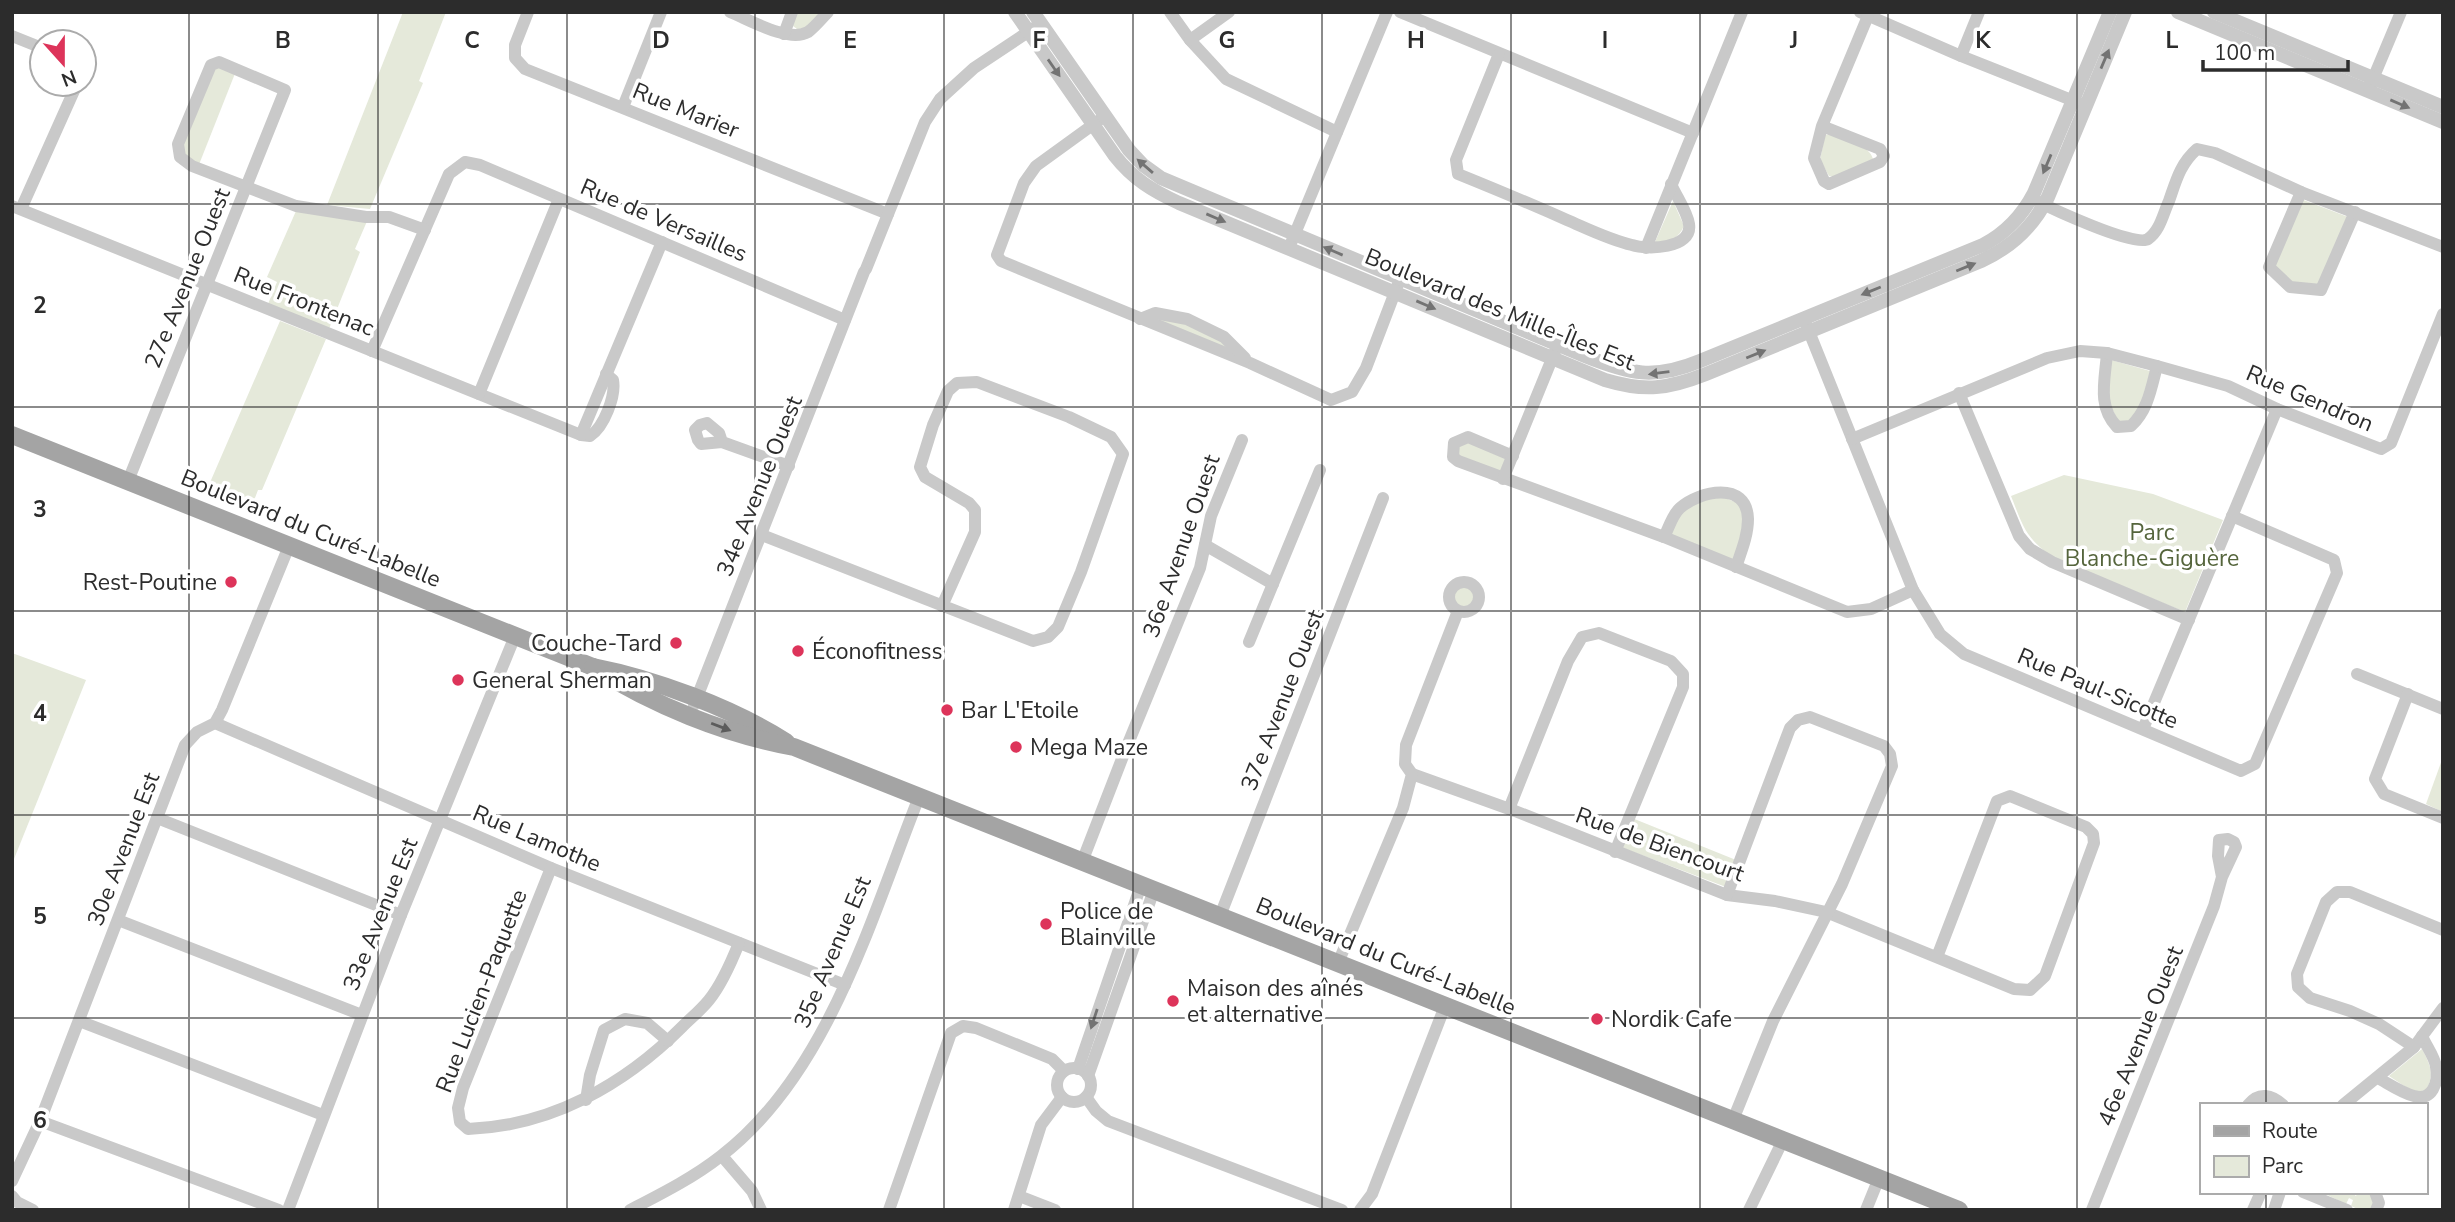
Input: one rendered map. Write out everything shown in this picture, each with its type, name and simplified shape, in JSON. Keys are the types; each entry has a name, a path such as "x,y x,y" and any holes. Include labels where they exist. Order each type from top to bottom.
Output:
{"main road":[{"name":"Boulevard du Curé-Labelle","path":"12,435 593,667 628,690 759,725 794,747 1959,1210"}],"street":[{"name":"Rue Marier","path":"528,12 515,45 515,58 525,69 888,214"},
{"path":"623,107 661,12"},
{"path":"730,12 784,34 797,36 810,31 828,12"},
{"path":"784,34 792,12"},
{"name":"Boulevard des Mille-Îles Est","path":"1015,12 1034,22 1099,120 1154,174 1292,242 1397,286 1555,351 1622,370 1659,373 1689,366 1806,325 1983,245 2038,201 2079,103"},
{"path":"1170,12 1190,40 1226,79 1337,132"},
{"path":"1190,40 1229,12"},
{"path":"1292,242 1387,12"},
{"path":"1401,12 1693,133"},
{"path":"1646,248 1742,12"},
{"path":"1961,56 1979,12"},
{"path":"2079,103 2110,12"},
{"path":"2079,103 2125,12"},
{"path":"2178,12 2370,85 2443,107"},
{"path":"2214,12 2443,122"},
{"path":"2370,85 2401,12"},
{"path":"1822,126 1880,149 1884,156 1880,162 1829,184 1824,181 1814,158 1822,126 1864,14 2079,103"},
{"name":"34e Avenue Ouest","path":"693,707 925,122 940,99 974,68 1034,22"},
{"path":"1499,54 1456,160 1458,174 1596,232 1646,248 1666,247 1683,239 1687,233 1689,224 1671,184"},
{"name":"27e Avenue Ouest","path":"128,481 285,90 219,62 211,65 178,144 180,157 192,166 246,187"},
{"path":"17,207 70,98"},
{"path":"1099,120 1036,166 1024,183 997,255 1001,261 1250,363 1331,400 1352,392 1366,368 1397,286"},
{"path":"2038,201 2108,231 2139,242 2147,241 2157,231 2185,160 2197,149 2215,153 2301,192 2443,247"},
{"name":"Rue de Versailles","path":"425,230 449,174 465,162 480,165 845,320"},
{"path":"246,187 296,206 366,217 389,217 425,230 372,351"},
{"path":"2301,192 2269,267 2290,287 2321,290 2355,212"},
{"path":"480,394 559,199"},
{"name":"Rue Frontenac","path":"17,207 581,435 662,242"},
{"name":"Rue Gendron","path":"1852,439 2047,358 2080,351 2107,353 2228,386 2277,409 2381,449 2391,443 2443,314"},
{"name":"Rue Paul-Sicotte","path":"1806,325 1913,590 1940,634 1964,654 2241,771 2255,764 2337,573 2334,560 2232,516"},
{"path":"1503,479 1555,351"},
{"path":"2107,353 2103,400 2107,416 2117,427 2131,426 2141,416 2157,366"},
{"path":"762,535 942,606 1033,641 1048,637 1058,627 1081,572 1123,454 1111,437 1069,416 977,382 957,383 948,391 933,425 920,467 925,477 969,503 975,510 975,532 942,606"},
{"path":"1959,393 2019,536 2030,549 2052,562 2189,620"},
{"path":"2143,729 2277,409"},
{"path":"1513,456 1468,438 1454,443 1453,457 1458,461 1664,537 1847,612 1871,609 1913,590"},
{"name":"36e Avenue Ouest","path":"1082,862 1200,568 1211,516 1242,440"},
{"path":"722,442 789,466"},
{"path":"1250,642 1320,470"},
{"path":"1664,537 1676,511 1682,506 1716,491 1730,493 1741,502 1748,516 1747,534 1736,567"},
{"name":"37e Avenue Ouest","path":"1220,916 1383,498"},
{"path":"1205,545 1273,584"},
{"path":"215,723 289,546"},
{"path":"1338,963 1404,808 1412,774 1405,764 1406,745 1458,611"},
{"path":"1509,809 1568,660 1582,637 1599,633 1671,662 1683,674 1683,687 1615,852"},
{"name":"33e Avenue Est","path":"288,1210 401,915 515,636"},
{"path":"2357,674 2443,709"},
{"path":"2407,694 2375,779 2384,794 2443,818"},
{"path":"1727,895 1790,728 1798,720 1810,717 1884,746 1890,754 1892,766 1842,884 1773,1021 1733,1120"},
{"name":"30e Avenue Est","path":"12,1181 40,1121 185,745 197,732 215,723"},
{"name":"Rue Lamothe","path":"215,723 551,868 845,985"},
{"name":"Rue de Biencourt","path":"1412,774 1509,809 1727,895 1775,901 1826,912 2014,989 2031,990 2045,976 2094,843 2093,834 2086,827 2010,796 1997,801 1937,957"},
{"name":"35e Avenue Est","path":"629,1210 669,1190 722,1156 762,1118 791,1082 816,1044 845,985 919,797"},
{"path":"157,818 401,915"},
{"name":"Rue Lucien-Paquette","path":"551,868 463,1088 458,1108 460,1122 468,1129 539,1118 586,1100 634,1070 709,1000 727,972 739,943"},
{"name":"46e Avenue Ouest","path":"2092,1210 2214,906 2222,877"},
{"path":"1083,1072 1148,888"},
{"path":"2414,1047 2379,1024 2310,998 2298,987 2297,974 2326,902 2337,892 2350,892 2443,930"},
{"path":"118,920 362,1015"},
{"path":"1360,1210 1373,1194 1446,1006"},
{"path":"2346,1103 2414,1047 2443,1008"},
{"path":"586,1100 590,1075 604,1030 625,1019 647,1023 668,1041"},
{"path":"79,1021 323,1115"},
{"path":"890,1210 951,1033 963,1026 976,1028 1052,1059 1064,1072"},
{"path":"2378,1078 2414,1097 2424,1097 2431,1093 2437,1083 2436,1066 2422,1036"},
{"path":"1064,1072 1083,1072 1091,1083 1086,1097 1074,1102 1062,1097 1057,1085 1059,1076 1064,1072"},
{"path":"2250,1103 2254,1098 2266,1095 2281,1103"},
{"path":"1014,1210 1041,1125 1062,1097"},
{"path":"1086,1097 1108,1121 1342,1210"},
{"path":"40,1121 279,1210"},
{"path":"1749,1210 1783,1140"},
{"path":"722,1156 752,1191 761,1210"},
{"path":"1866,1210 1879,1178"},
{"path":"2253,1210 2260,1194"},
{"path":"2308,1194 2347,1210"},
{"path":"12,1196 33,1210"},
{"path":"1019,1196 1055,1210"}],"green space":[{"path":"403,12 446,12 419,81 423,83 370,209 327,205"},
{"path":"796,12 822,12 807,28 797,29 793,26"},
{"path":"214,66 236,71 198,167 182,156 181,145"},
{"path":"1831,134 1862,146 1873,159 1834,177 1829,176 1820,160 1825,135"},
{"path":"2301,199 2348,217 2319,285 2291,283 2274,266"},
{"path":"1673,201 1684,226 1672,239 1655,242"},
{"path":"296,211 368,219 355,249 360,252 329,329 268,304 277,282 267,277"},
{"path":"1149,319 1189,323 1209,331 1241,357"},
{"path":"280,321 326,339 262,490 258,490 250,511 205,494"},
{"path":"2111,360 2150,371 2143,401 2129,423 2119,423 2107,398"},
{"path":"1467,441 1510,457 1503,475 1460,460 1457,444"},
{"name":"Parc Blanche-Giguère","path":"2064,475 2153,494 2223,520 2185,612 2054,558 2031,538 2022,524 2011,496"},
{"path":"1715,494 1738,503 1742,511 1743,533 1733,562 1669,536 1681,510"},
{"path":"1464,584 1473,588 1477,597 1473,606 1464,610 1455,606 1451,597 1455,588"},
{"path":"12,653 86,680 12,864"},
{"path":"2443,757 2443,812 2426,804"},
{"path":"1632,818 1736,860 1726,887 1623,848"},
{"path":"2422,1049 2431,1074 2426,1090 2415,1093 2389,1076"},
{"path":"2325,1194 2367,1194 2371,1195 2374,1202 2371,1209 2360,1210 2351,1206 2353,1200 2349,1198 2346,1204"}],"place":[{"name":"Rest-Poutine","path":"231,582"},
{"name":"Couche-Tard","path":"676,643"},
{"name":"Éconofitness","path":"798,651"},
{"name":"General Sherman","path":"458,680"},
{"name":"Bar L'Etoile","path":"947,710"},
{"name":"Mega Maze","path":"1016,747"},
{"name":"Police de Blainville","path":"1046,924"},
{"name":"Maison des aînés et alternative","path":"1173,1001"},
{"name":"Nordik Cafe","path":"1597,1019"}]}
